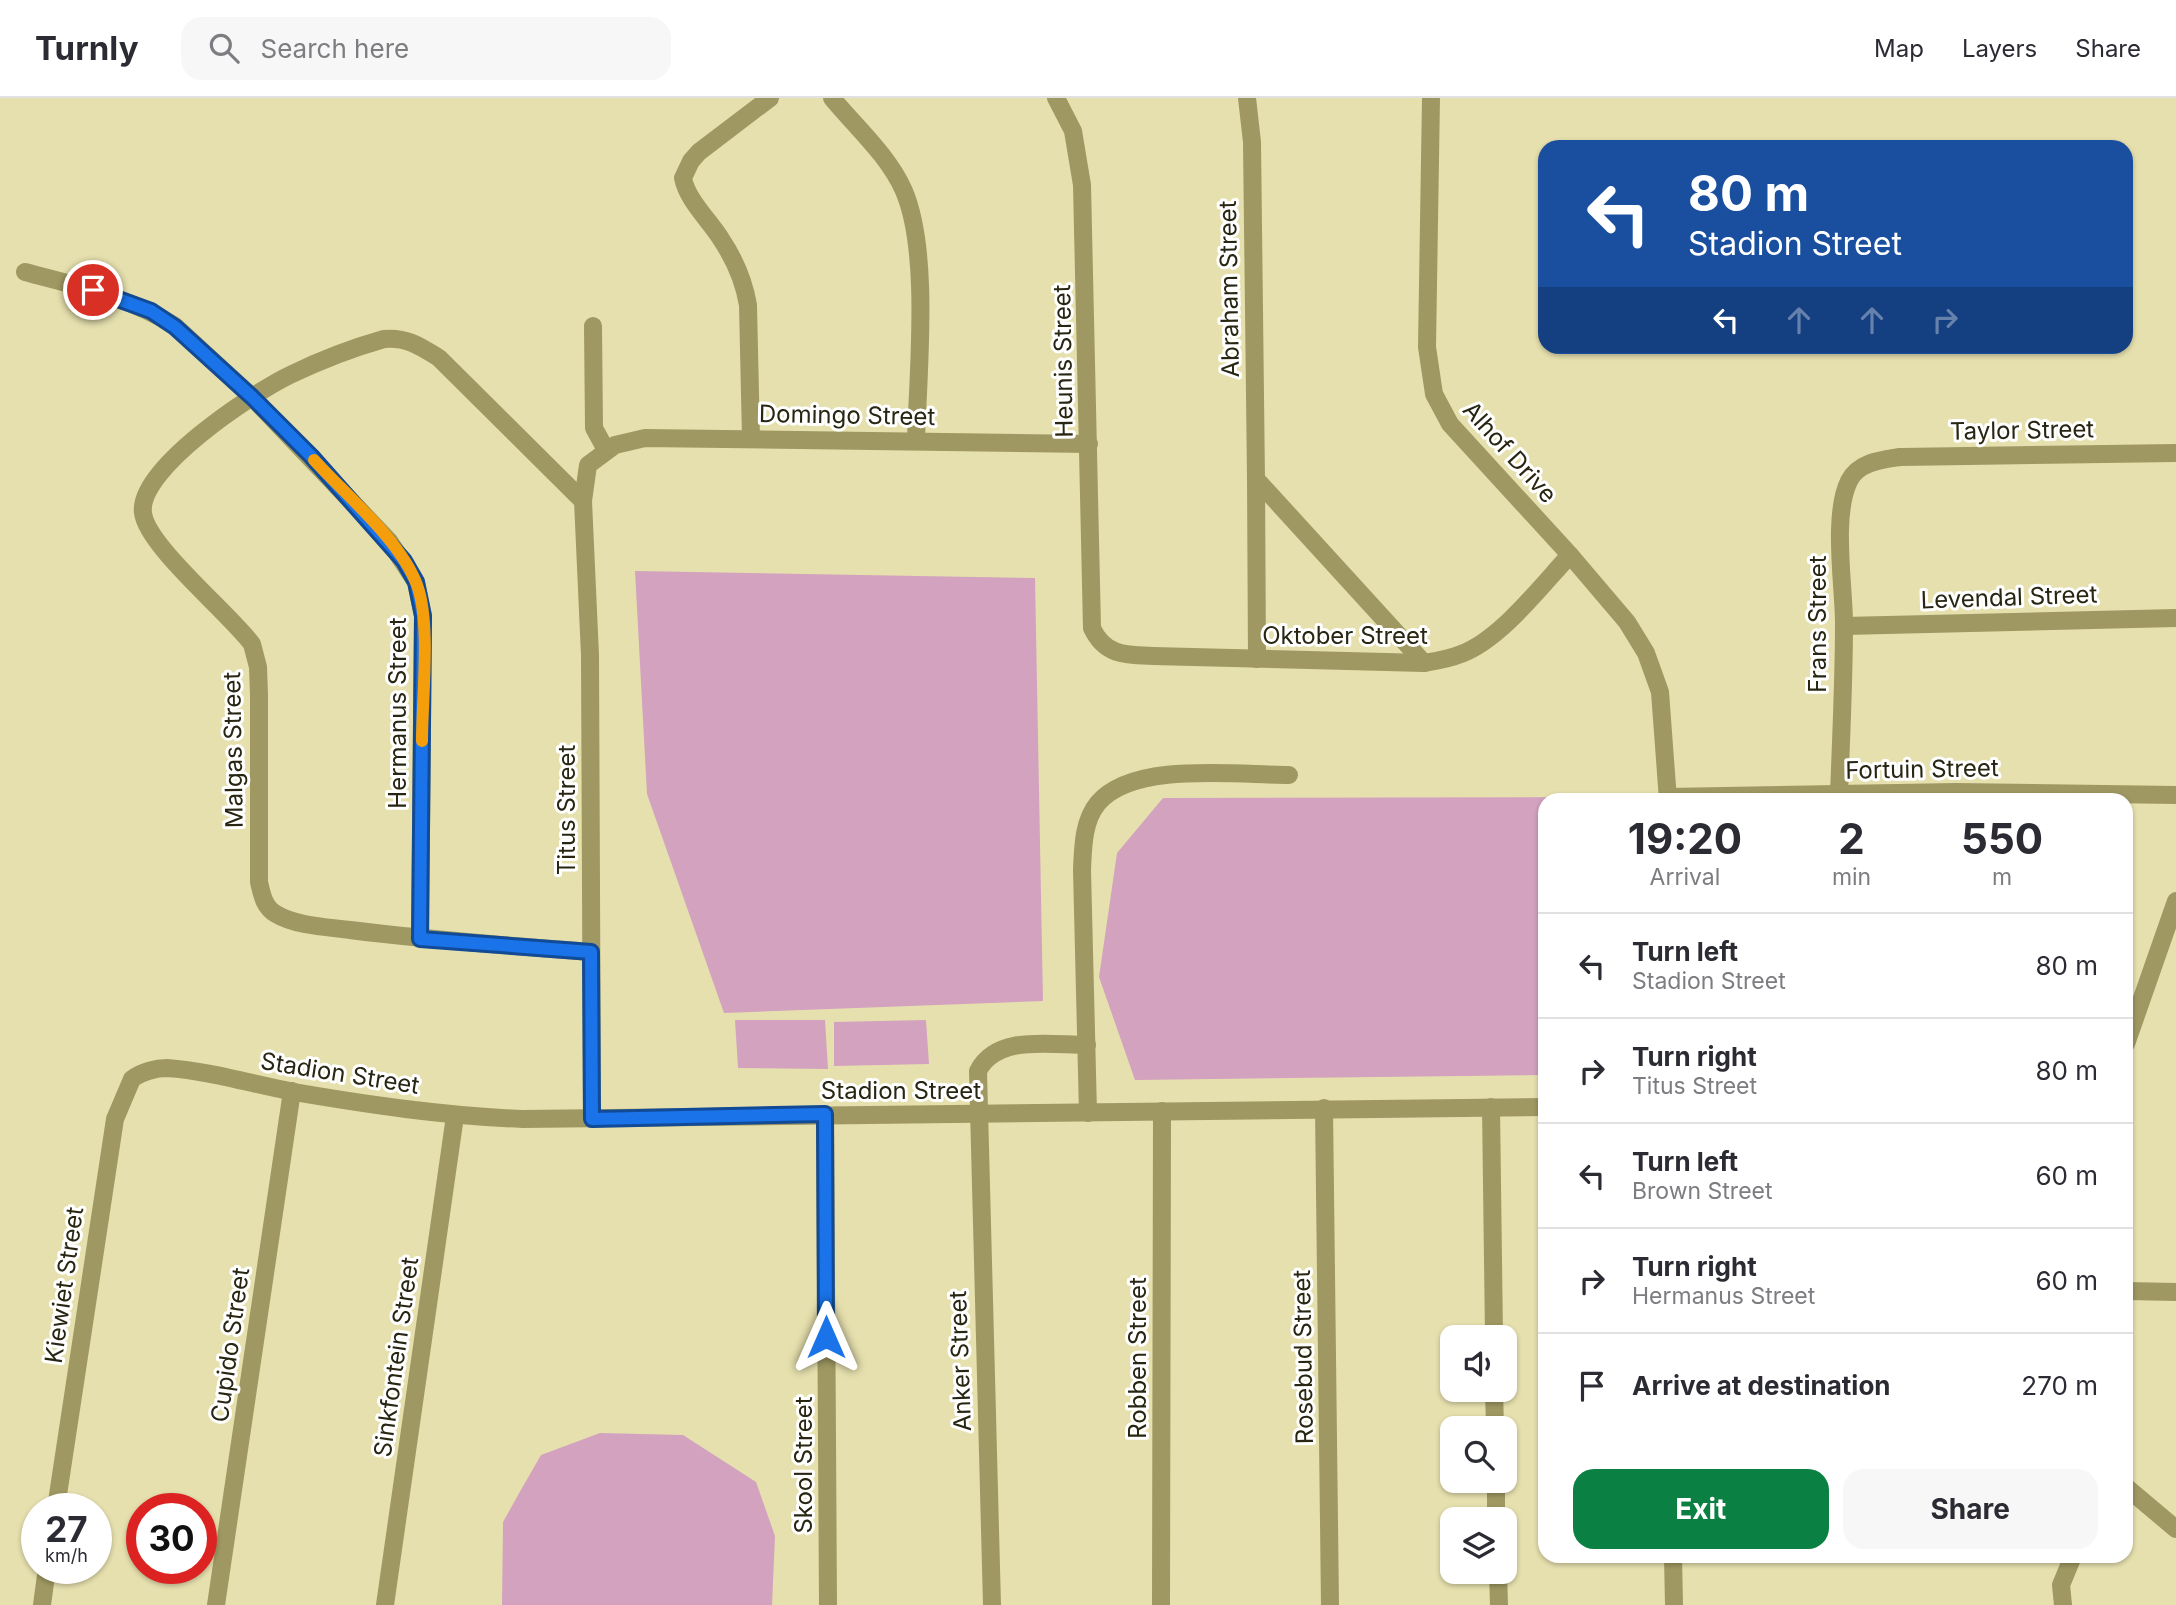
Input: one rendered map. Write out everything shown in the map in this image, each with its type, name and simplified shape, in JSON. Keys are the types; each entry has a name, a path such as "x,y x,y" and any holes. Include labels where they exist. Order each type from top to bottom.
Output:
{"street":[{"path":"751,438 748,305 745,287 737,265 688,192 683,178 691,160 699,152 770,98"},
{"path":"832,98 888,166 904,190 916,233 919,307 916,439"},
{"name":"Heunis Street","path":"1056,98 1073,131 1082,185 1092,628"},
{"name":"Abraham Street","path":"1247,98 1252,142 1257,659"},
{"name":"Alhof Drive","path":"1431,98 1427,347 1434,394 1450,424 1570,555 1627,622 1655,674 1665,728 1668,793"},
{"name":"Hermanus Street","path":"25,272 93,290 151,311 184,334 252,397 389,541 404,561 419,591 423,616 420,939"},
{"path":"593,326 593,428 606,450"},
{"path":"252,397 290,375 365,344 400,338 417,344 439,358 583,501"},
{"name":"Malgas Street","path":"252,397 209,429 155,478 147,491 143,512 153,536 252,644 258,667 259,695 259,882 267,907 277,915 296,922 420,939"},
{"name":"Domingo Street","path":"606,450 645,438 916,439 1089,444"},
{"name":"Titus Street","path":"592,1119 590,655 583,501 588,465 606,450"},
{"name":"Taylor Street","path":"1869,463 1899,457 2176,453"},
{"name":"Frans Street","path":"1839,793 1844,626 1842,517 1849,480 1869,463"},
{"path":"1256,479 1424,663"},
{"name":"Oktober Street","path":"1092,628 1104,647 1122,654 1424,663 1463,654 1476,647 1570,555"},
{"name":"Levendal Street","path":"1844,626 2176,618"},
{"path":"1088,1113 1082,870 1084,834 1096,804 1118,786 1150,775 1289,775"},
{"name":"Fortuin Street","path":"1935,793 2047,793"},
{"name":"Fortuin Street","path":"2133,794 2176,795"},
{"path":"2133,1024 2176,901"},
{"path":"420,939 591,952"},
{"name":"Anker Street","path":"992,1605 977,1115 978,1071 984,1058 996,1050 1012,1045 1087,1045"},
{"name":"Stadion Street","path":"136,1075 164,1068 455,1116 592,1119 1538,1107"},
{"name":"Kiewiet Street","path":"58,1493 115,1119 124,1092 136,1075"},
{"name":"Cupido Street","path":"216,1605 292,1091"},
{"path":"1491,1107 1494,1325"},
{"name":"Rosebud Street","path":"1324,1108 1330,1605"},
{"name":"Robben Street","path":"1161,1605 1162,1111"},
{"name":"Skool Street","path":"825,1114 828,1605"},
{"name":"Sinkfontein Street","path":"385,1605 455,1116"},
{"path":"2133,1292 2176,1292"},
{"path":"2133,1494 2176,1529"},
{"path":"1673,1563 1674,1605"},
{"path":"2063,1605 2061,1585 2070,1563"},
{"path":"42,1605 45,1584"},
{"path":"1498,1584 1499,1605"}],"shaded area":[{"path":"635,571 1035,578 1043,1001 724,1013 647,794"},
{"path":"1538,797 1538,1075 1135,1080 1099,977 1117,853 1163,798"},
{"path":"735,1020 825,1020 828,1069 738,1068"},
{"path":"926,1020 929,1064 834,1066 834,1022"},
{"path":"600,1433 683,1435 756,1482 775,1536 772,1605 502,1605 503,1522 522,1488 541,1455"}],"slow traffic":[{"path":"314,460 389,541 416,582 423,616 422,741"}],"route":[{"path":"93,290 151,311 202,350 311,456 389,541 416,582 423,616 420,939 591,952 592,1119 825,1114 826,1337"}]}
